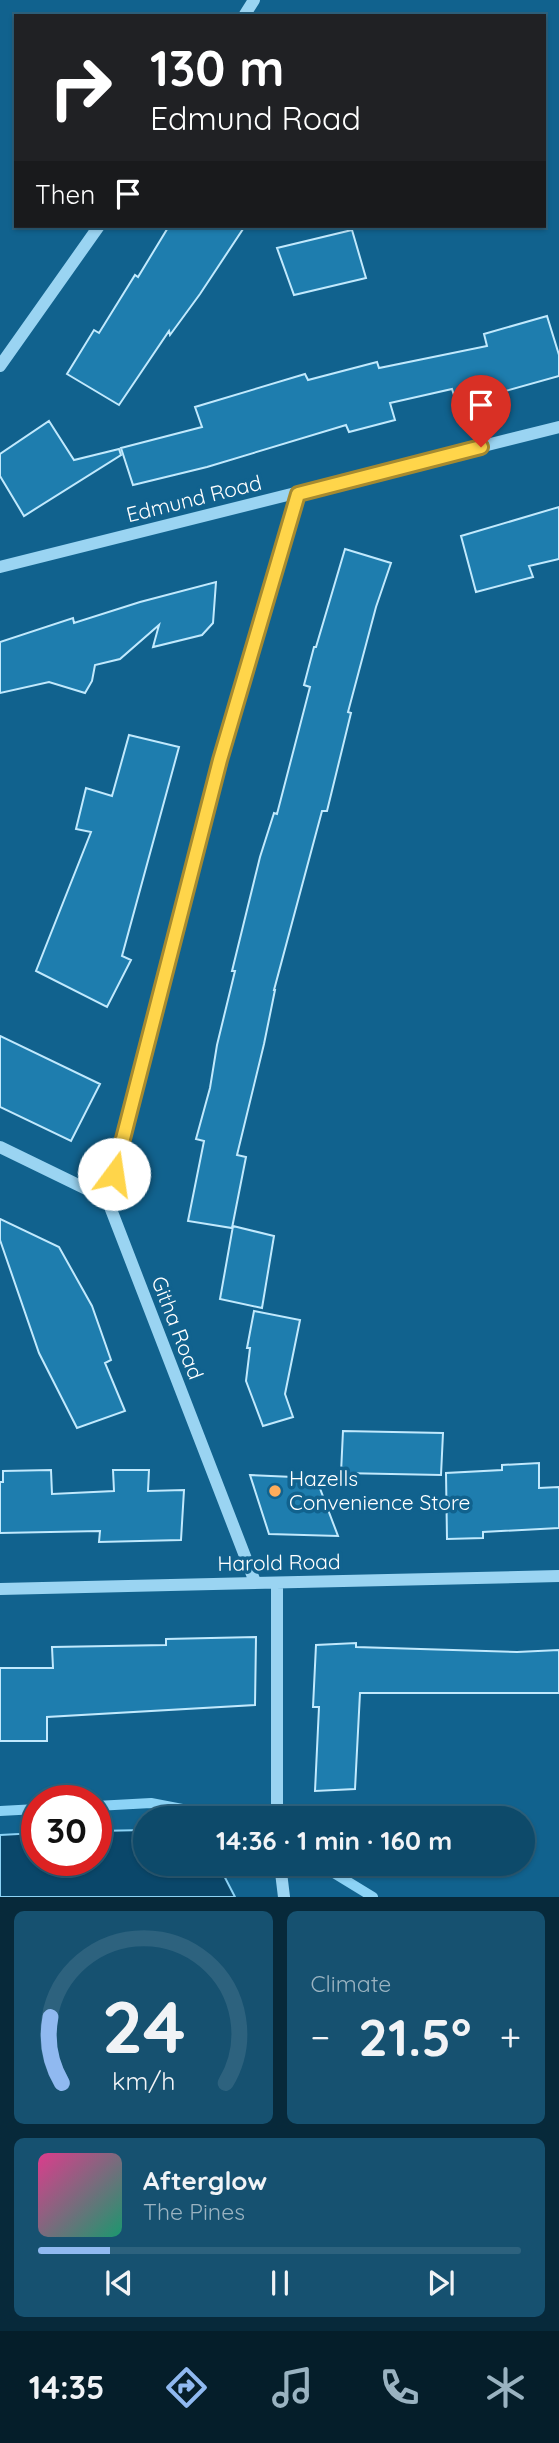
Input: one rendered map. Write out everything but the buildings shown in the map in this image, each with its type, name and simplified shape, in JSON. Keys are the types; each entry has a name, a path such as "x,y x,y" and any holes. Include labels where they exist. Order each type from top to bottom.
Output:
{"street":[{"path":"0,366 98,228"},
{"name":"Edmund Road","path":"0,567 559,427"},
{"path":"0,1147 107,1199 220,760 298,494"},
{"name":"Githa Road","path":"107,1199 255,1583"},
{"name":"Harold Road","path":"0,1589 559,1576"},
{"path":"276,1583 277,1806"},
{"path":"281,1876 284,1897"}],"water":[{"path":"133,1830 133,1876 224,1876 235,1897 0,1897 0,1835 21,1834 21,1876 112,1876 112,1831"}],"waterway":[{"path":"112,1805 151,1803 167,1806"},
{"path":"0,1811 21,1810"},
{"path":"339,1876 373,1897"}],"place":[{"name":"Hazells Convenience Store","path":"275,1491"}],"route":[{"path":"114,1174 220,760 298,494 481,447"}]}
